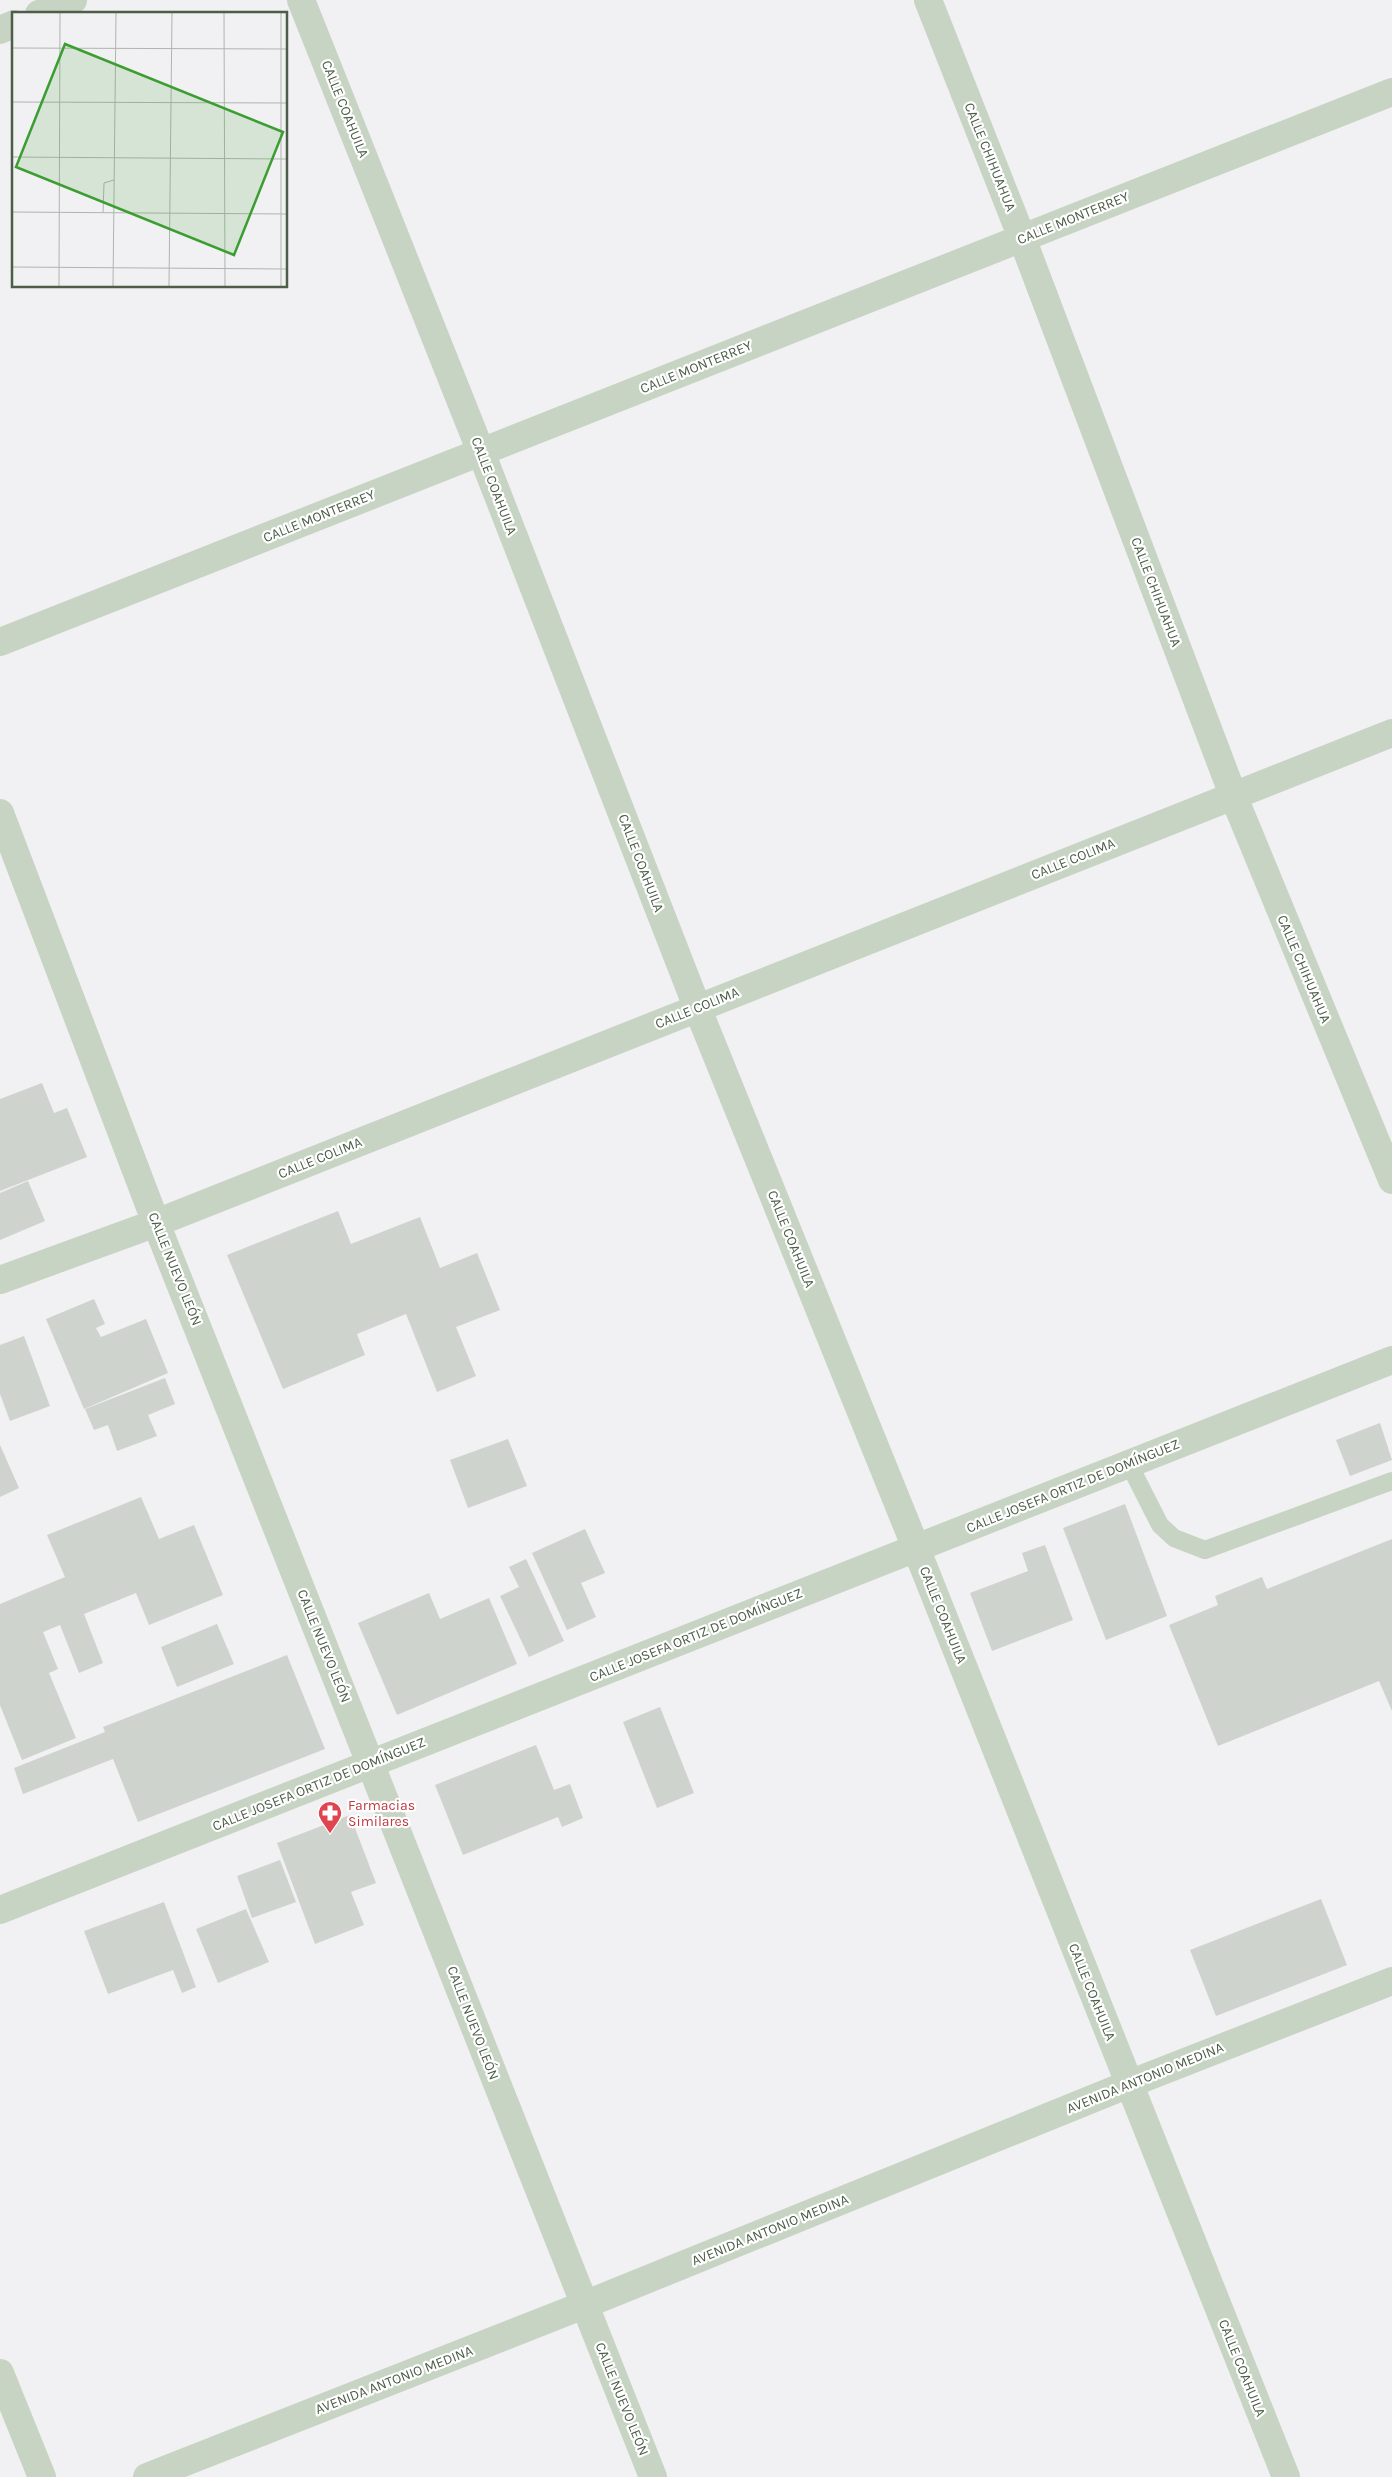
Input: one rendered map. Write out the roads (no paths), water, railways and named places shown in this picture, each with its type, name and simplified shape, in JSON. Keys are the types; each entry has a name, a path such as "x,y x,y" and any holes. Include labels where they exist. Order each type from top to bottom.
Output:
{"street":[{"path":"44,12 73,0"},
{"name":"CALLE COAHUILA","path":"302,0 481,452 697,1007 916,1548 1286,2477"},
{"name":"CALLE CHIHUAHUA","path":"928,0 1022,238 1232,796 1392,1180"},
{"path":"0,30 12,25"},
{"name":"CALLE MONTERREY","path":"0,642 1392,92"},
{"name":"CALLE COLIMA","path":"0,1280 156,1223 1392,733"},
{"name":"CALLE NUEVO LEÓN","path":"0,813 156,1223 653,2477"},
{"name":"CALLE JOSEFA ORTIZ DE DOMÍNGUEZ","path":"0,1910 1392,1360"},
{"name":"AVENIDA ANTONIO MEDINA","path":"147,2477 584,2306 1129,2084 1392,1981"},
{"path":"0,2373 42,2477"}],"lane":[{"path":"1128,1464 1160,1525 1174,1538 1206,1550 1392,1481"}],"place":[{"name":"Farmacias Similares","path":"330,1834"}]}
